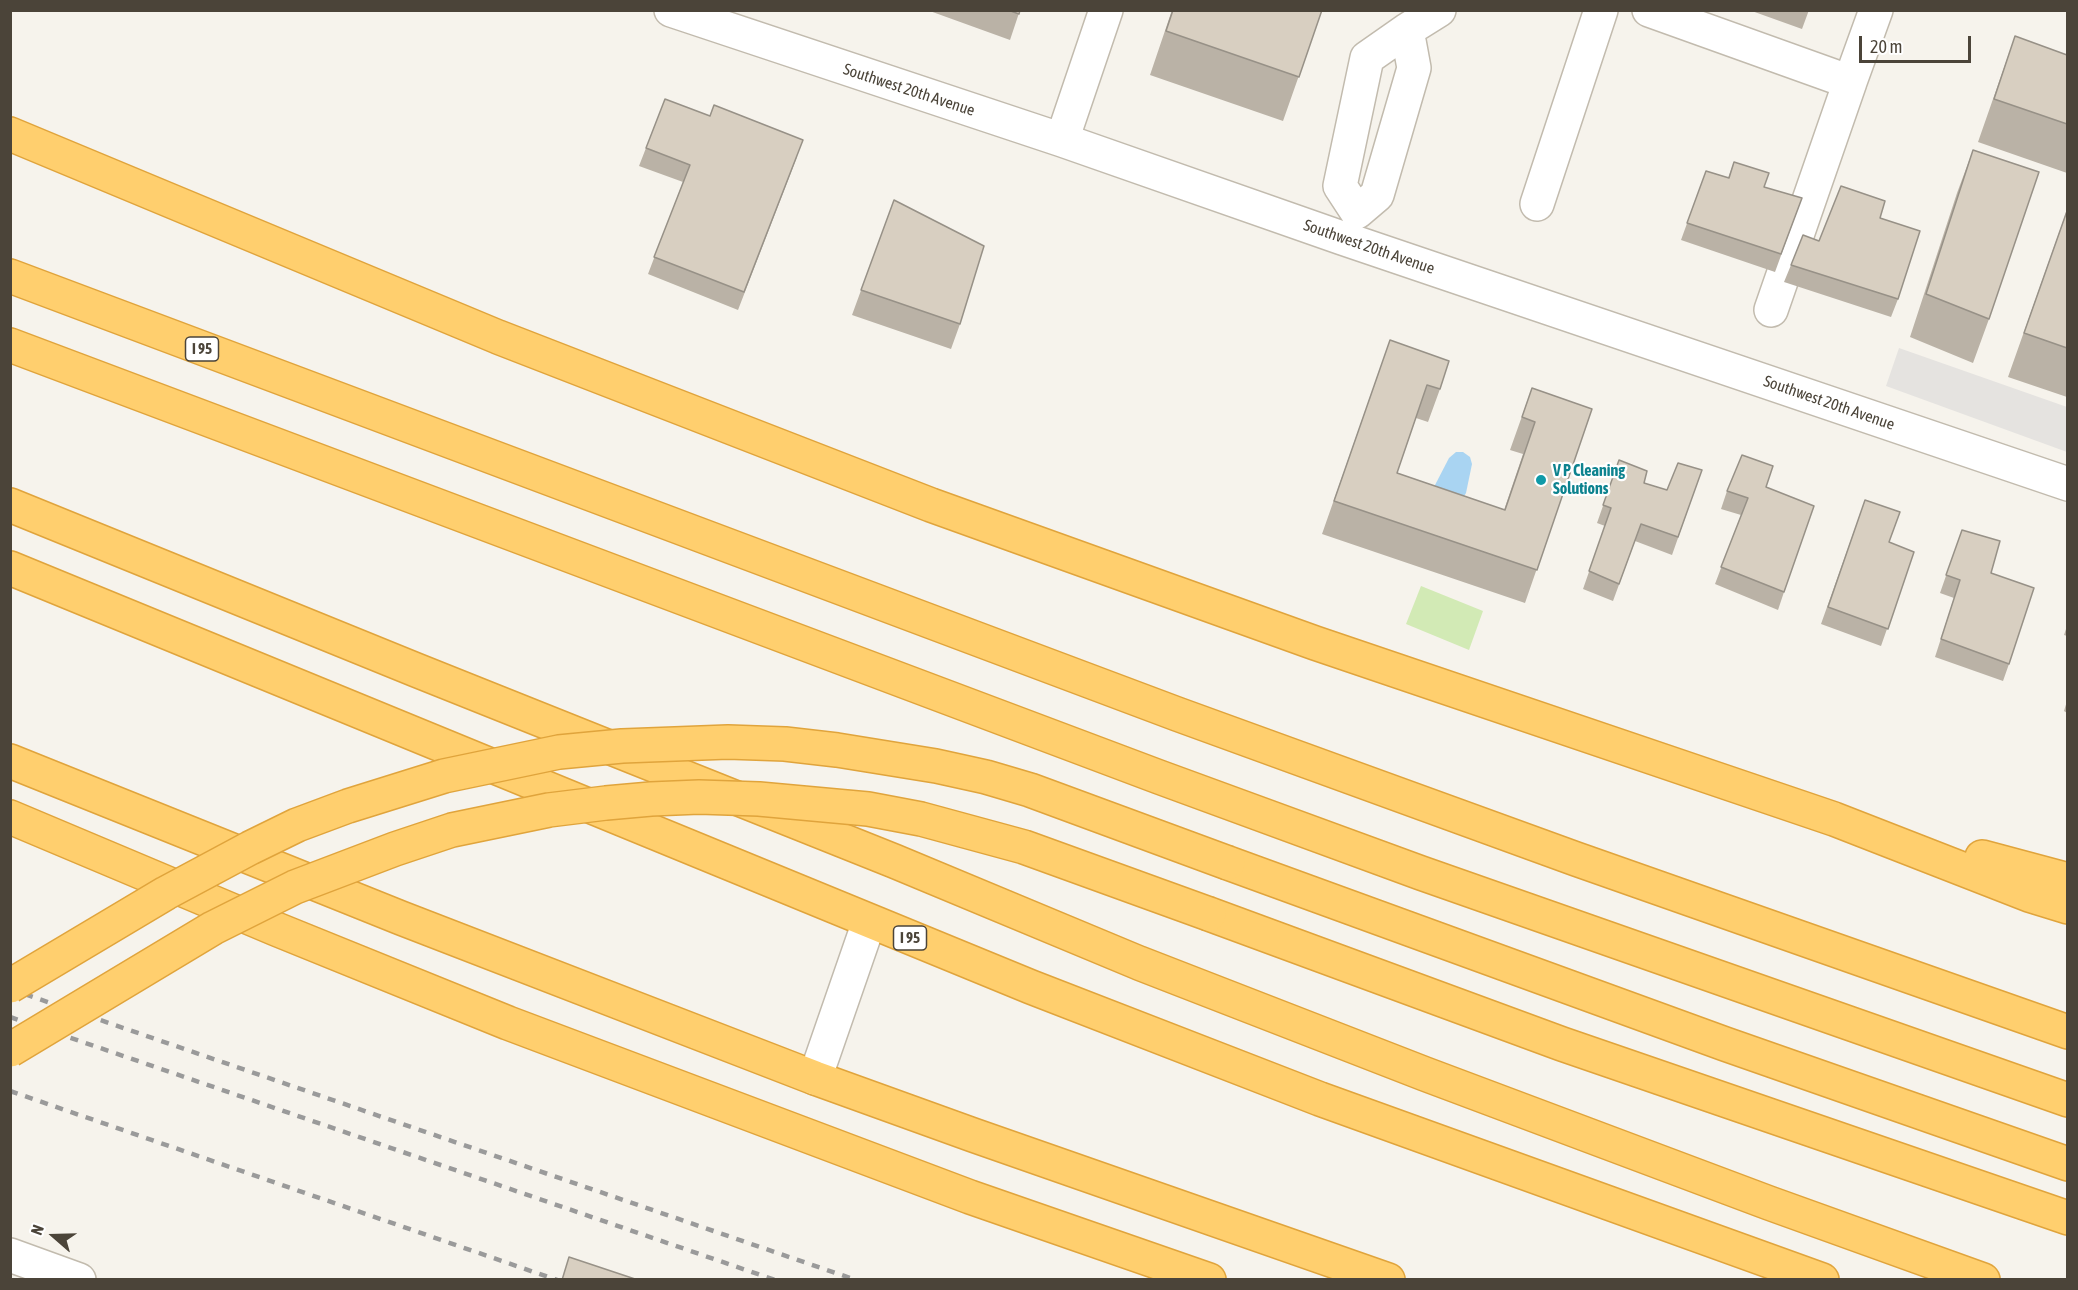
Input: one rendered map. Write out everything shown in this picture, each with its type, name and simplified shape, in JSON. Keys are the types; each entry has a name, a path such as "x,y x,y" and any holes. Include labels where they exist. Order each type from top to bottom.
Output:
{"highway":[{"path":"10,134 498,337 931,505 1293,635 1834,819 2029,895 2067,907"},
{"name":"I 95","path":"10,276 1177,714 1576,859 2067,1032"},
{"path":"10,345 1181,785 1432,877 2067,1100"},
{"path":"10,505 894,861 1139,963 1425,1074 1769,1203 1983,1280"},
{"name":"I 95","path":"10,568 1041,991 1320,1099 1822,1280"},
{"path":"10,986 166,893 297,825 348,806 444,776 559,752 622,746 728,742 785,744 936,766 1030,790 1737,1048 2067,1164"},
{"path":"10,761 412,922 815,1078 1388,1280"},
{"path":"10,1050 213,927 295,887 375,856 452,830 549,810 606,803 699,797 759,799 847,807 910,817 1024,847 1573,1048 2067,1218"},
{"path":"10,817 298,938 530,1031 959,1193 1209,1280"},
{"path":"1834,819 2067,880"}],"street":[{"name":"Southwest 20th Avenue","path":"671,10 1062,140 1349,225 2067,484"},
{"path":"1062,140 1106,10"},
{"path":"1349,225 1340,186 1367,58 1439,10"},
{"path":"1537,204 1601,10"},
{"path":"1649,10 1850,82"},
{"path":"1771,310 1876,10"},
{"path":"1349,225 1377,195 1414,68 1407,30"},
{"path":"815,1078 869,922"},
{"path":"10,1255 79,1280"}],"green space":[{"path":"1421,586 1483,611 1469,650 1406,624"}],"shaded area":[{"path":"1899,348 2067,407 2067,452 1886,386"}],"water":[{"path":"1456,452 1463,452 1470,457 1472,464 1466,493 1458,506 1434,487 1449,458"}],"building":[{"path":"1008,10 1020,10 1019,14"},
{"path":"1173,10 1322,10 1299,77 1166,31"},
{"path":"2015,36 2067,55 2067,124 1994,99"},
{"path":"665,99 710,116 714,105 803,140 744,292 654,257 690,165 646,148"},
{"path":"1973,150 2039,172 1989,319 1926,294"},
{"path":"1734,162 1769,173 1764,187 1802,198 1781,254 1687,223 1706,171 1729,178"},
{"path":"1841,186 1885,201 1880,218 1920,231 1898,299 1791,265 1803,235 1819,241"},
{"path":"894,200 984,246 960,324 861,290"},
{"path":"2067,211 2067,348 2024,333"},
{"name":"V P Cleaning Solutions","path":"1390,340 1449,361 1440,389 1427,385 1397,473 1505,510 1535,422 1522,417 1532,388 1592,409 1537,570 1334,501"},
{"path":"1742,455 1773,466 1766,487 1814,506 1784,592 1721,567 1748,498 1727,491"},
{"path":"1619,460 1647,471 1644,483 1667,490 1678,463 1702,470 1678,537 1641,524 1619,584 1589,571 1611,508 1603,505"},
{"path":"1865,500 1900,512 1889,542 1914,552 1888,629 1828,607"},
{"path":"1962,530 2000,541 1991,573 2034,588 2009,664 1941,639 1960,580 1946,575"},
{"path":"569,1257 638,1280 562,1280"}],"railway":[{"path":"10,989 856,1280"},
{"path":"10,1017 775,1280"},
{"path":"10,1091 557,1280"}],"place":[{"name":"V P Cleaning Solutions","path":"1541,480"}]}
